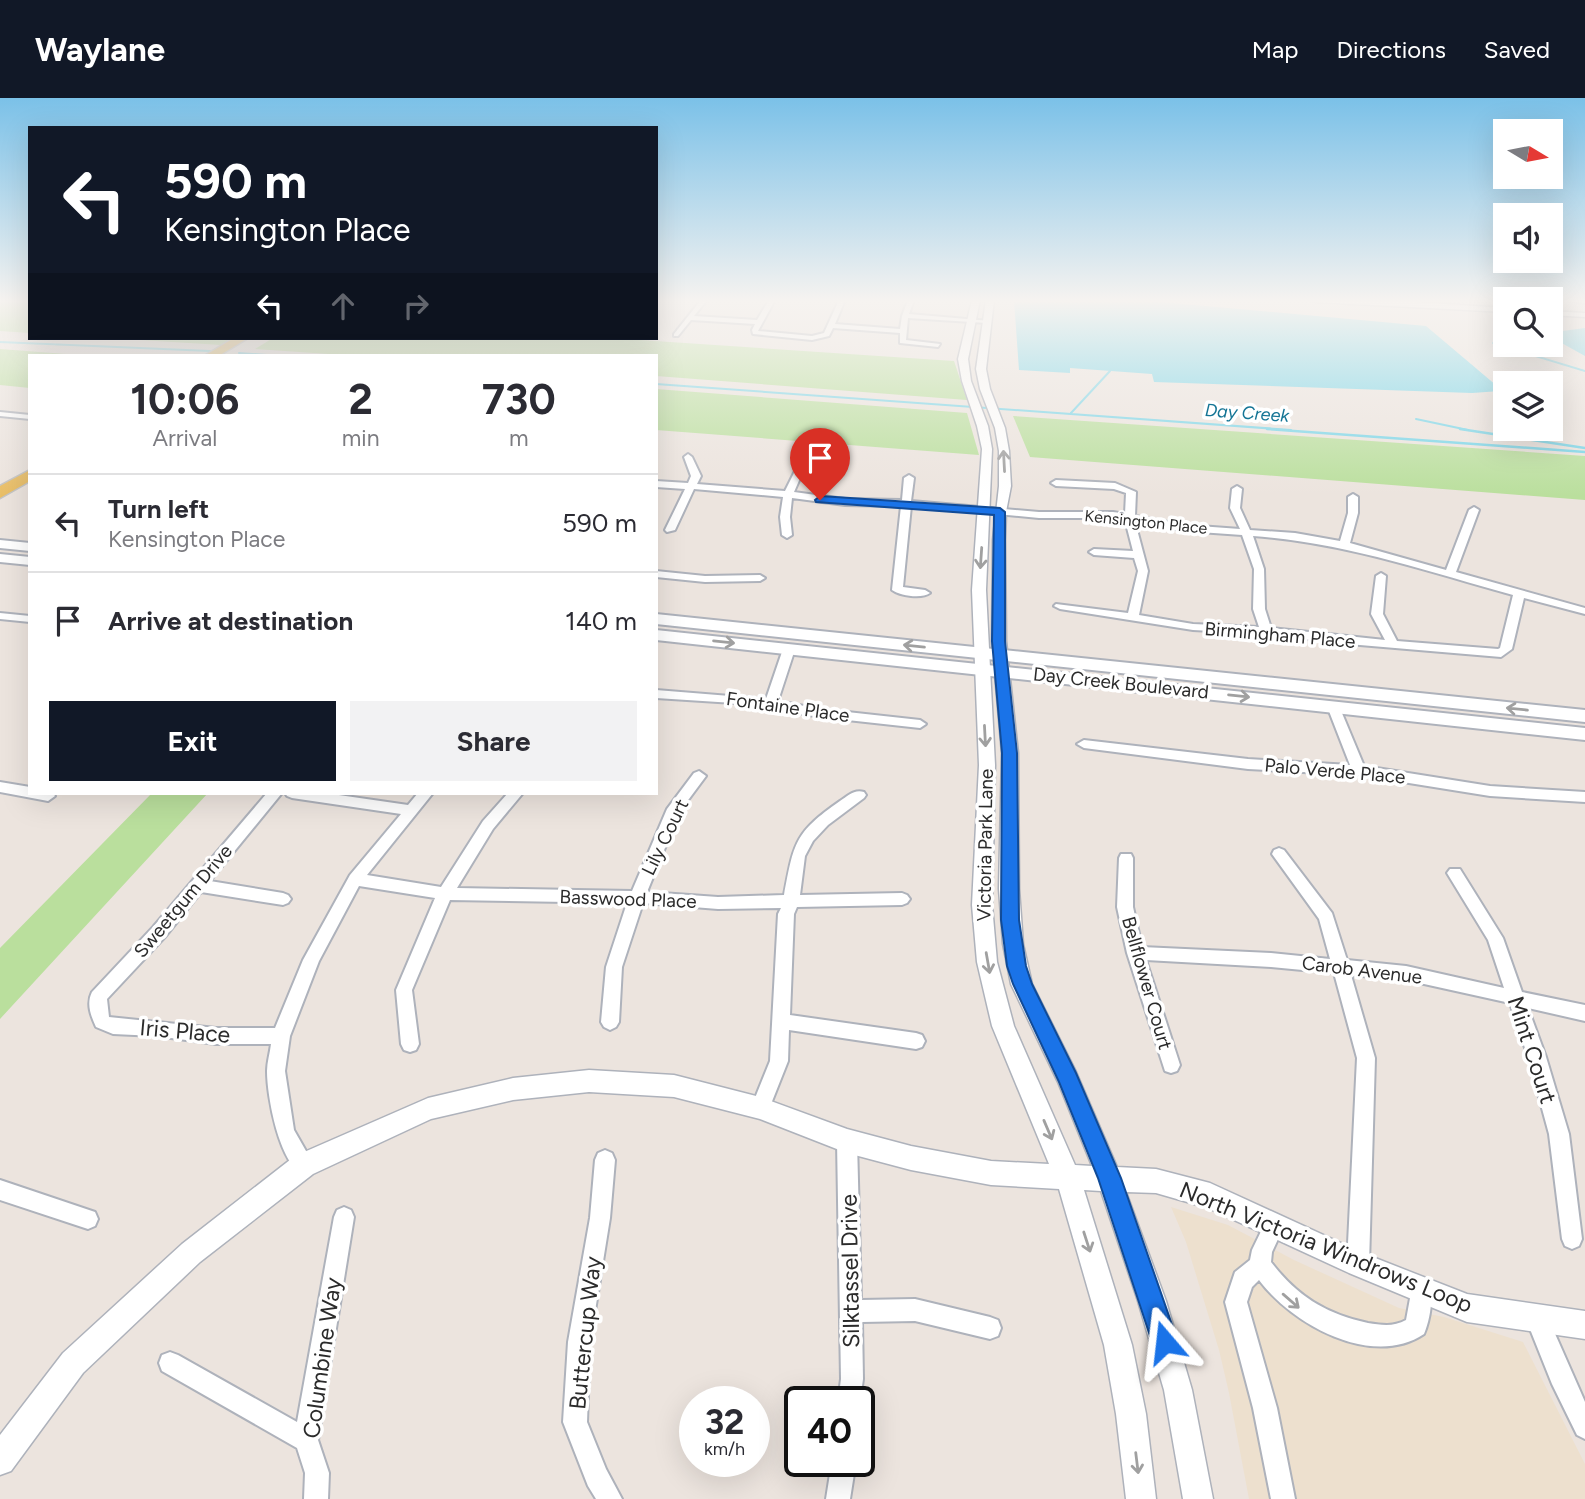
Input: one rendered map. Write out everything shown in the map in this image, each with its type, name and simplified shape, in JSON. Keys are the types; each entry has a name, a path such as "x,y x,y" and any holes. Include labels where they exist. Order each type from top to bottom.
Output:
{"main road":[{"path":"0,480 28,463"},
{"path":"0,493 28,475"},
{"path":"0,544 28,547"},
{"path":"0,558 28,561"},
{"name":"Day Creek Boulevard","path":"658,619 1333,706 1585,734"},
{"name":"Day Creek Boulevard","path":"658,635 789,649 991,661 1585,716"}],"street":[{"name":"Victoria Park Lane","path":"965,365 981,415 992,511 991,661 982,905 987,962 1003,1026 1067,1176 1118,1345 1141,1499"},
{"name":"Victoria Park Lane","path":"981,365 1004,451 1005,486 992,511 979,590 1011,783 1010,920 1017,966 1109,1178 1169,1356 1198,1499"},
{"path":"0,414 28,417"},
{"path":"670,530 693,487 695,476 688,457"},
{"path":"787,535 783,515 787,494 800,469"},
{"path":"908,478 897,590 925,593"},
{"path":"1056,483 1125,489 1133,496 1130,518 1143,571 1133,617"},
{"name":"Kensington Place","path":"658,484 787,494 845,502 905,503 1055,516 1102,514 1185,528 1295,536 1344,545 1585,611"},
{"path":"1237,489 1235,508 1259,569 1259,609 1266,631"},
{"path":"1344,545 1353,513 1353,498"},
{"path":"1450,574 1474,510"},
{"path":"1094,552 1139,555"},
{"path":"658,573 705,579 760,578"},
{"path":"1381,576 1377,614 1393,645"},
{"name":"Birmingham Place","path":"1060,606 1193,627 1266,631 1500,653 1506,649 1519,594"},
{"path":"0,616 28,619"},
{"path":"771,704 789,649"},
{"name":"Fontaine Place","path":"658,694 722,697 820,713 920,724"},
{"path":"1333,706 1359,770"},
{"name":"Palo Verde Place","path":"1084,744 1248,764 1359,770 1490,791 1585,797"},
{"name":"Lily Court","path":"610,1022 614,967 637,897 674,810 699,776"},
{"path":"0,787 28,792"},
{"path":"42,795 48,796"},
{"name":"Sweetgum Drive","path":"98,1011 99,997 124,972 273,795"},
{"path":"306,795 410,810"},
{"path":"304,1165 285,1133 276,1071 281,1036 311,960 355,879 424,795"},
{"path":"410,1044 404,990 445,894 488,825 514,795"},
{"path":"760,1108 779,1061 786,915 792,902 798,853 817,826 859,795"},
{"path":"1279,854 1326,918 1342,966 1366,1058 1358,1264"},
{"name":"Bellflower Court","path":"1126,858 1125,907 1135,954 1171,1065"},
{"name":"Mint Court","path":"1455,873 1495,938 1538,1057 1559,1134 1572,1239"},
{"name":"Basswood Place","path":"355,879 445,894 637,897 718,903 902,899"},
{"path":"197,885 283,899"},
{"name":"Carob Avenue","path":"1135,954 1342,966 1406,974 1585,1013"},
{"name":"Iris Place","path":"98,1011 102,1022 113,1026 156,1028 216,1036 281,1036"},
{"path":"782,1021 916,1041"},
{"name":"North Victoria Windrows Loop","path":"0,1460 73,1363 191,1253 304,1165 428,1110 513,1089 589,1081 674,1086 760,1108 847,1141 911,1158 990,1173 1156,1181 1183,1187 1275,1224 1358,1264 1467,1308 1585,1325"},
{"name":"Silktassel Drive","path":"847,1141 850,1386"},
{"name":"Buttercup Way","path":"606,1160 600,1218 579,1342 575,1422 597,1477 610,1499"},
{"path":"0,1189 88,1219"},
{"name":"Columbine Way","path":"316,1499 317,1473 306,1440 344,1217"},
{"path":"1275,1224 1262,1250 1259,1265 1242,1280 1236,1302 1265,1408 1283,1499"},
{"path":"1259,1265 1276,1287 1313,1318 1330,1326 1381,1337 1404,1335 1416,1326 1420,1290"},
{"path":"851,1311 915,1310 990,1328"},
{"path":"1537,1319 1560,1376 1585,1427"},
{"path":"170,1363 306,1440"},
{"path":"838,1499 841,1477"}],"shaded area":[{"path":"1171,1207 1228,1225 1294,1260 1399,1308 1444,1317 1523,1342 1585,1464 1585,1499 1249,1499 1219,1350 1186,1242"}],"green space":[{"path":"0,365 28,365 28,388 0,385"},
{"path":"658,365 955,365 967,400 658,376"},
{"path":"658,389 967,413 979,455 658,430"},
{"path":"1013,416 1585,456 1585,500 1030,457"},
{"path":"150,795 206,795 0,1019 0,948"}],"water":[{"path":"1019,365 1473,365 1493,383 1493,392 1154,382 1152,374 1070,368 1070,373 1019,370"}],"waterway":[{"path":"1567,365 1585,371"},
{"path":"1071,413 1110,371"},
{"name":"Day Creek","path":"658,384 1291,430"},
{"path":"1416,419 1468,430"},
{"name":"Day Creek","path":"1267,429 1585,452"},
{"path":"1460,429 1585,448"}],"route":[{"path":"820,500 905,503 1000,512 999,641 1010,753 1010,920 1017,966 1109,1178 1165,1342"}]}
